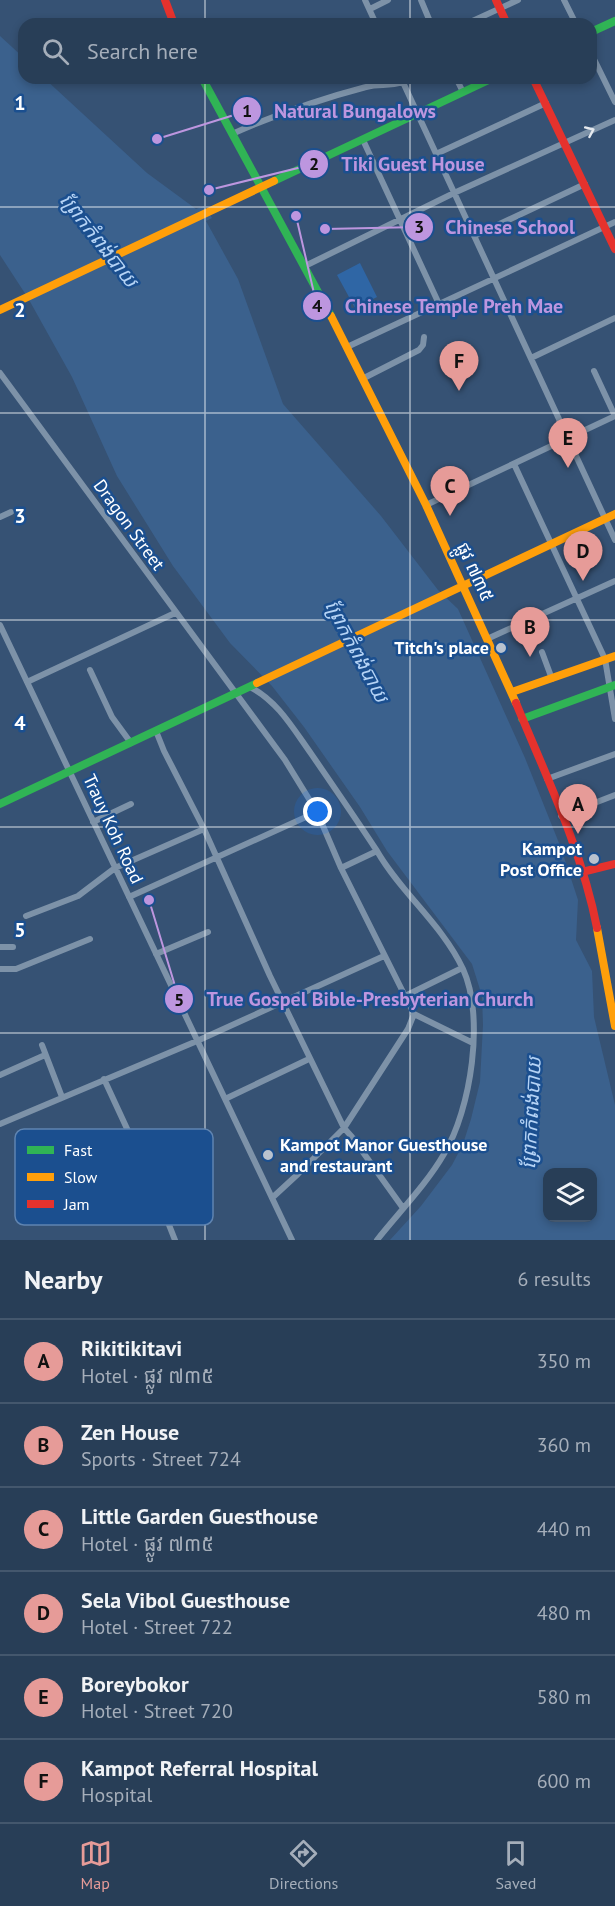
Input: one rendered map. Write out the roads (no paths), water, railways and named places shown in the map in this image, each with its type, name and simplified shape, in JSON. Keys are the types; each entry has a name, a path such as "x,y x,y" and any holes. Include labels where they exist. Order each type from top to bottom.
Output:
{"main road":[{"path":"165,0 172,18"},
{"path":"498,4 504,18"},
{"path":"597,29 615,21"},
{"name":"ផ្លូវ ៧៣៥","path":"205,84 305,266 426,505 459,588 512,692 582,872 595,918 615,1026"},
{"path":"0,310 480,84"},
{"path":"536,84 615,249"},
{"path":"0,804 615,514"},
{"path":"512,692 615,656"},
{"path":"522,718 612,686"},
{"path":"582,872 615,864"}],"street":[{"path":"365,0 374,18"},
{"path":"370,9 388,0"},
{"path":"421,0 428,18"},
{"path":"476,18 498,4 518,0"},
{"path":"564,0 573,18"},
{"path":"597,65 615,102"},
{"path":"232,134 286,112 369,86 383,84"},
{"path":"404,84 615,540"},
{"path":"459,84 463,92"},
{"path":"436,154 546,103"},
{"path":"305,266 454,193 615,120"},
{"path":"363,140 439,304"},
{"path":"474,236 585,184"},
{"path":"346,347 615,222"},
{"path":"531,358 615,318"},
{"path":"362,379 419,350 423,345 424,337"},
{"path":"426,505 615,416 594,371"},
{"name":"Dragon Street","path":"0,373 285,760 317,812 341,868 414,1014"},
{"path":"514,464 605,659 612,686 615,719"},
{"path":"0,517 11,512"},
{"path":"487,639 615,581"},
{"path":"27,682 175,613"},
{"name":"Trauy Koh Road","path":"0,625 292,1240"},
{"path":"542,652 552,679"},
{"path":"90,670 112,717 130,743"},
{"path":"252,686 281,712 377,851 448,943 462,968 472,998 474,1024 469,1083 460,1118 444,1153 377,1240"},
{"path":"156,731 176,777 204,829 282,1002 344,1128 403,1208"},
{"path":"547,779 615,754"},
{"path":"561,816 615,795"},
{"path":"93,822 131,804"},
{"path":"129,897 317,812"},
{"path":"26,916 78,896 115,868 204,829"},
{"path":"341,868 377,851"},
{"path":"156,954 208,932"},
{"path":"0,969 16,969 90,939"},
{"path":"0,947 13,947"},
{"path":"0,1124 197,1041 384,956"},
{"path":"405,996 462,968"},
{"path":"272,1198 344,1128 408,1029 414,1014 472,1043"},
{"path":"42,1045 62,1097"},
{"path":"0,1076 45,1055"},
{"path":"225,1099 309,1059"},
{"path":"104,1079 127,1129"},
{"path":"169,1225 175,1240"}],"water":[{"name":"ព្រែកកំពង់បាយ","path":"0,36 18,52 18,84 51,84 147,173 196,209 204,206 212,218 206,221 238,279 283,404 381,516 438,590 458,609 525,758 561,848 578,900 576,940 592,971 594,1017 615,1105 615,1240 390,1240 421,1206 452,1165 463,1144 471,1119 480,1082 483,1025 482,996 472,964 387,851 360,807 304,727 272,686 230,643 173,566 117,476 72,377 28,298 0,255"}],"place":[{"name":"Natural Bungalows","path":"157,139"},
{"name":"Tiki Guest House","path":"209,190"},
{"name":"Chinese Temple Preh Mae","path":"296,216"},
{"name":"Chinese School","path":"325,229"},
{"name":"Kampot Referral Hospital","path":"459,391"},
{"name":"Boreybokor","path":"568,468"},
{"name":"Little Garden Guesthouse","path":"450,516"},
{"name":"Sela Vibol Guesthouse","path":"583,581"},
{"name":"Titch's place","path":"501,648"},
{"name":"Zen House","path":"530,657"},
{"name":"Rikitikitavi","path":"578,834"},
{"name":"Kampot Post Office","path":"594,859"},
{"name":"True Gospel Bible-Presbyterian Church","path":"149,900"},
{"name":"Kampot Manor Guesthouse and restaurant","path":"268,1155"}]}
